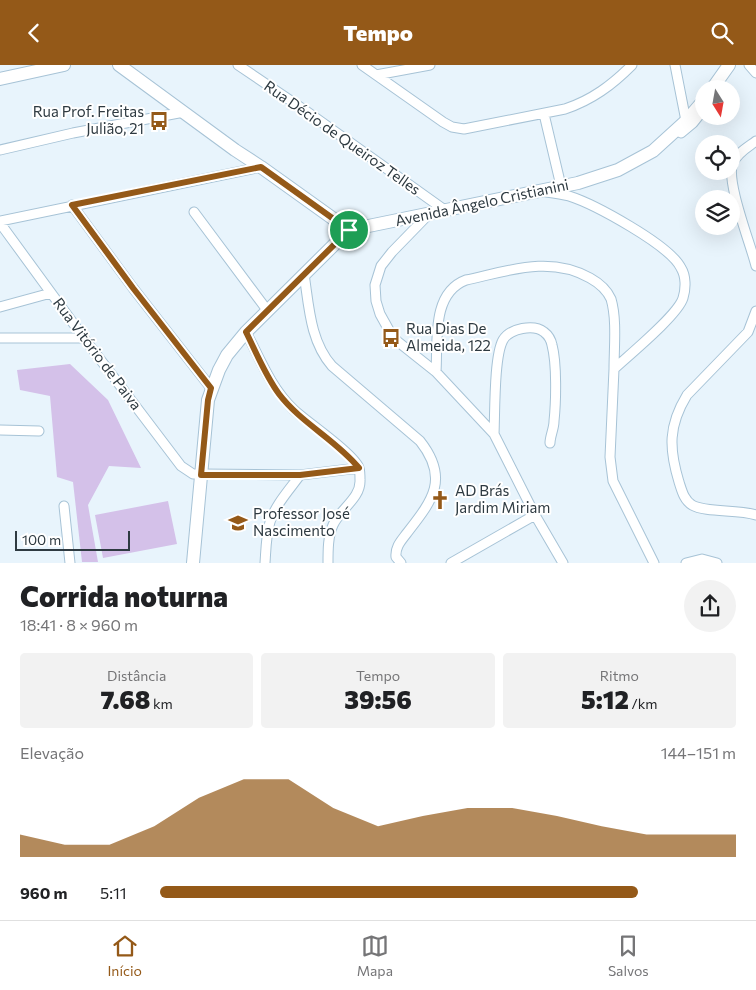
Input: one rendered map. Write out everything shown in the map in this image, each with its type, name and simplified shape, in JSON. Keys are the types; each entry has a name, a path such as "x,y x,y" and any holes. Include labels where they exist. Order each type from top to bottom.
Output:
{"street":[{"path":"0,79 64,65"},
{"path":"119,65 349,230 246,332 227,355 211,388 208,400 193,563"},
{"name":"Rua Décio de Queiroz Telles","path":"238,65 446,211"},
{"path":"362,65 443,122 458,128 476,128 565,109 595,97 632,65"},
{"path":"376,75 430,65"},
{"path":"675,65 686,121"},
{"path":"718,80 729,65"},
{"path":"725,80 736,65"},
{"path":"749,65 756,73"},
{"name":"Avenida Ângelo Cristianini","path":"349,230 594,179 626,167 653,151 695,110"},
{"path":"0,150 73,133 184,112"},
{"path":"544,114 561,186 571,197"},
{"path":"571,197 577,188 613,178 647,160 695,120"},
{"path":"756,141 738,156 731,168 734,189 756,266"},
{"path":"0,222 72,205 261,167"},
{"path":"540,190 571,197 622,222 654,241 676,259 684,275 684,298 676,312 614,369"},
{"path":"72,205 133,288 211,388"},
{"path":"194,212 267,310"},
{"path":"429,214 392,252 382,266 375,285 376,301 380,314 397,341 436,372 494,434 535,515 563,563"},
{"name":"Rua Vitório de Paiva","path":"0,222 181,467 193,474 201,475"},
{"path":"436,372 440,314 443,302 454,286 466,280 540,265 564,267 595,280 607,291 612,304 613,314 614,369 610,457 613,481 654,563"},
{"path":"304,274 313,329 318,345 325,357 332,366 420,441 434,463 435,482 432,499 427,509 396,548 396,557 401,563"},
{"path":"0,307 51,293"},
{"path":"756,311 748,331 687,395 681,404 671,442 674,465 683,495 692,505 700,508 744,511 756,515"},
{"path":"494,434 500,346 504,338 512,332 535,329 543,331 552,345 555,385 554,420 550,443"},
{"path":"246,332 268,376 280,394 294,410 349,456 359,468 360,486 357,493 332,526 328,547 328,563"},
{"path":"0,338 84,338"},
{"path":"0,431 39,431"},
{"path":"201,475 300,475 359,468"},
{"path":"265,563 270,521 300,475"},
{"path":"64,506 69,562"},
{"path":"451,563 535,515"},
{"path":"686,563 702,559 717,563"}],"shaded area":[{"path":"70,364 108,400 141,468 109,466 88,505 98,562 82,562 73,482 57,477 50,396 20,390 17,370"},
{"path":"168,501 177,544 103,558 95,515"}],"place":[{"name":"Rua Prof. Freitas Julião, 21","path":"159,121"},
{"name":"Rua Dias De Almeida, 122","path":"391,338"},
{"name":"AD Brás Jardim Miriam","path":"440,500"},
{"name":"Professor José Nascimento","path":"238,523"}],"route":[{"path":"261,167 349,230 246,332 268,376 280,394 294,410 349,456 359,468 300,475 201,475 208,400 211,388 133,288 72,205 261,167"}]}
